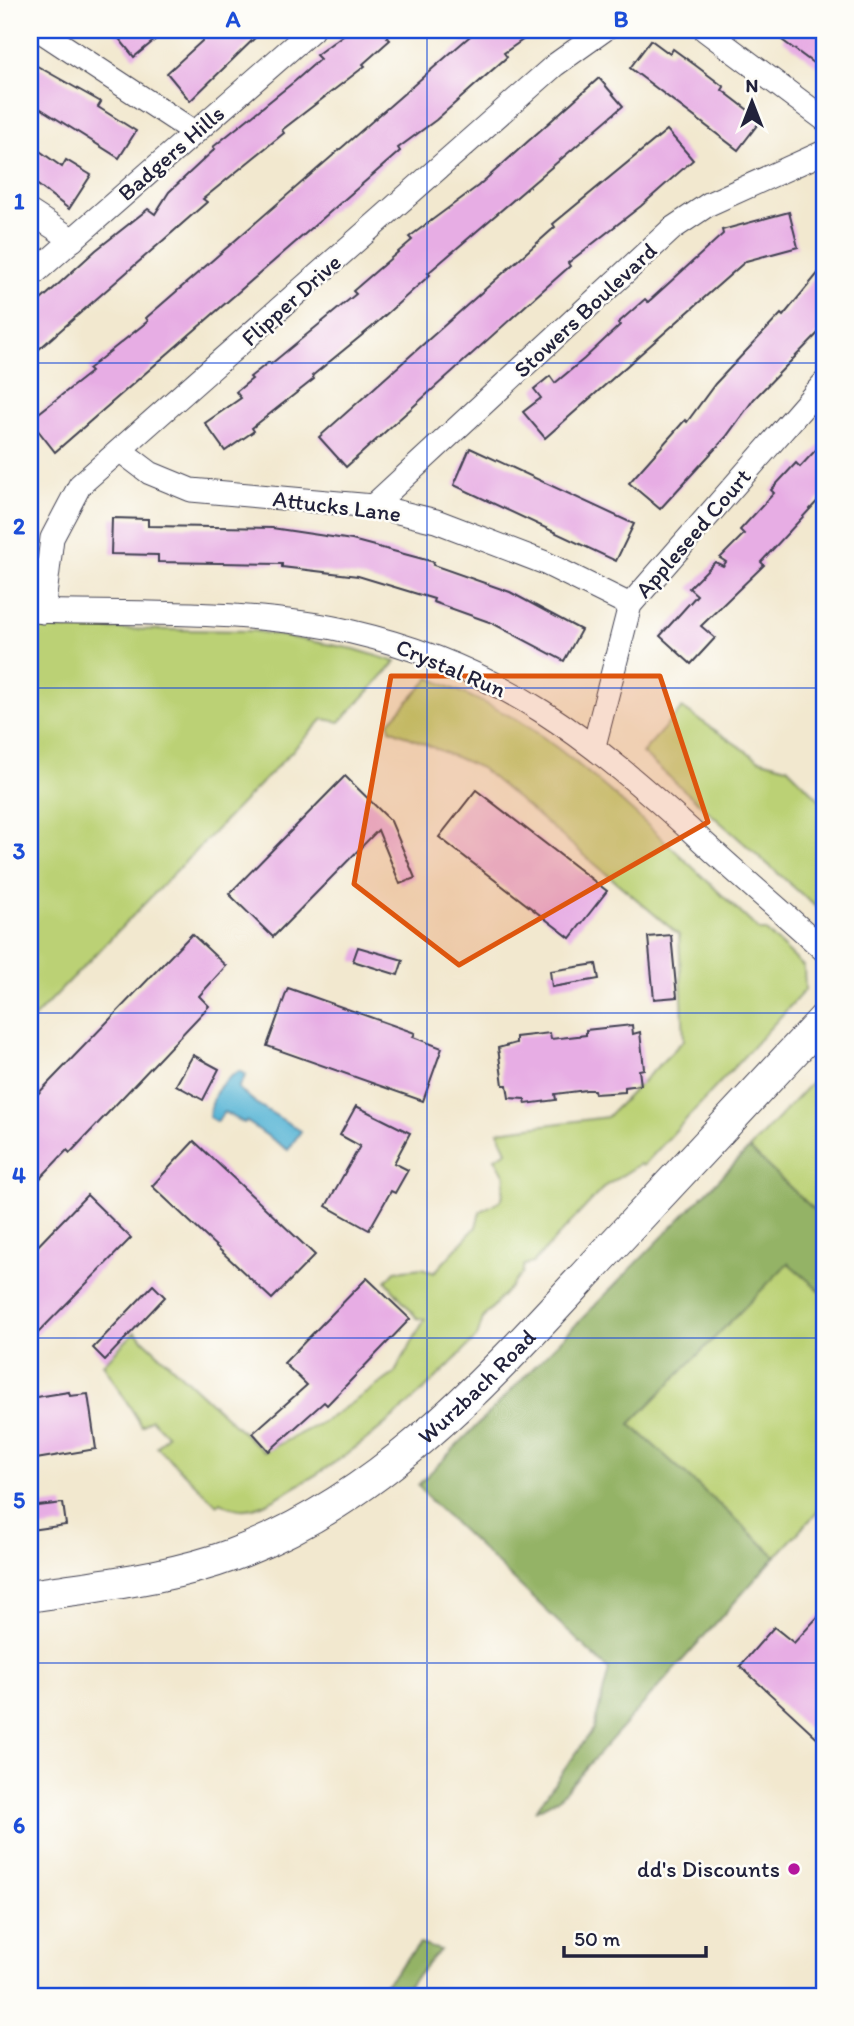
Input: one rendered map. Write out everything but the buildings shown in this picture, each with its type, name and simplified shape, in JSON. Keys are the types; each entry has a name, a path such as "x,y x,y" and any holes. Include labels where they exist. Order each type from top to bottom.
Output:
{"main road":[{"name":"Wurzbach Road","path":"30,1596 166,1575 232,1556 293,1528 347,1498 426,1437 529,1335 824,1019"}],"street":[{"name":"Badgers Hills","path":"30,277 313,30"},
{"name":"Flipper Drive","path":"36,612 52,538 80,485 555,65 604,30"},
{"path":"705,30 824,119"},
{"path":"54,33 194,132"},
{"name":"Stowers Boulevard","path":"373,506 673,228 709,204 824,152"},
{"path":"30,212 73,240"},
{"name":"Appleseed Court","path":"594,746 630,605 824,383"},
{"name":"Attucks Lane","path":"121,451 150,473 191,490 373,506 436,521 543,562 630,605"},
{"name":"Crystal Run","path":"36,612 294,622 351,631 414,650 477,674 550,714 594,746 824,950"}],"highlighted area":[{"path":"391,676 660,676 708,822 459,965 354,884"}],"green space":[{"path":"30,628 254,631 354,649 396,662 340,722 323,719 30,1022"},
{"path":"430,678 517,720 573,760 655,832 760,931 766,931 804,967 805,990 643,1166 640,1164 604,1187 533,1263 524,1265 522,1274 483,1318 477,1337 390,1421 342,1458 269,1502 246,1509 233,1508 221,1502 217,1505 157,1447 167,1435 151,1419 142,1426 103,1364 135,1332 264,1452 325,1421 394,1374 425,1319 417,1318 386,1281 395,1271 422,1268 434,1273 476,1227 480,1212 502,1199 505,1176 495,1158 507,1151 498,1131 607,1117 684,1040 679,935 481,768 390,729 389,722"},
{"path":"682,708 758,759 787,767 824,804 824,914 642,753"},
{"path":"824,1069 824,1219 749,1149"},
{"path":"749,1149 824,1219 824,1294 788,1263 630,1424 776,1556 558,1799 535,1811 594,1728 609,1670 431,1501 418,1485"},
{"path":"788,1262 824,1294 824,1505 776,1556 630,1424"},
{"path":"420,1944 440,1950 399,1996 279,1996 325,1983 382,1987"}],"water":[{"path":"239,1071 246,1075 238,1088 257,1104 301,1131 288,1150 246,1121 244,1123 224,1112 217,1122 209,1117 218,1090"}],"place":[{"name":"dd's Discounts","path":"794,1869"}]}
